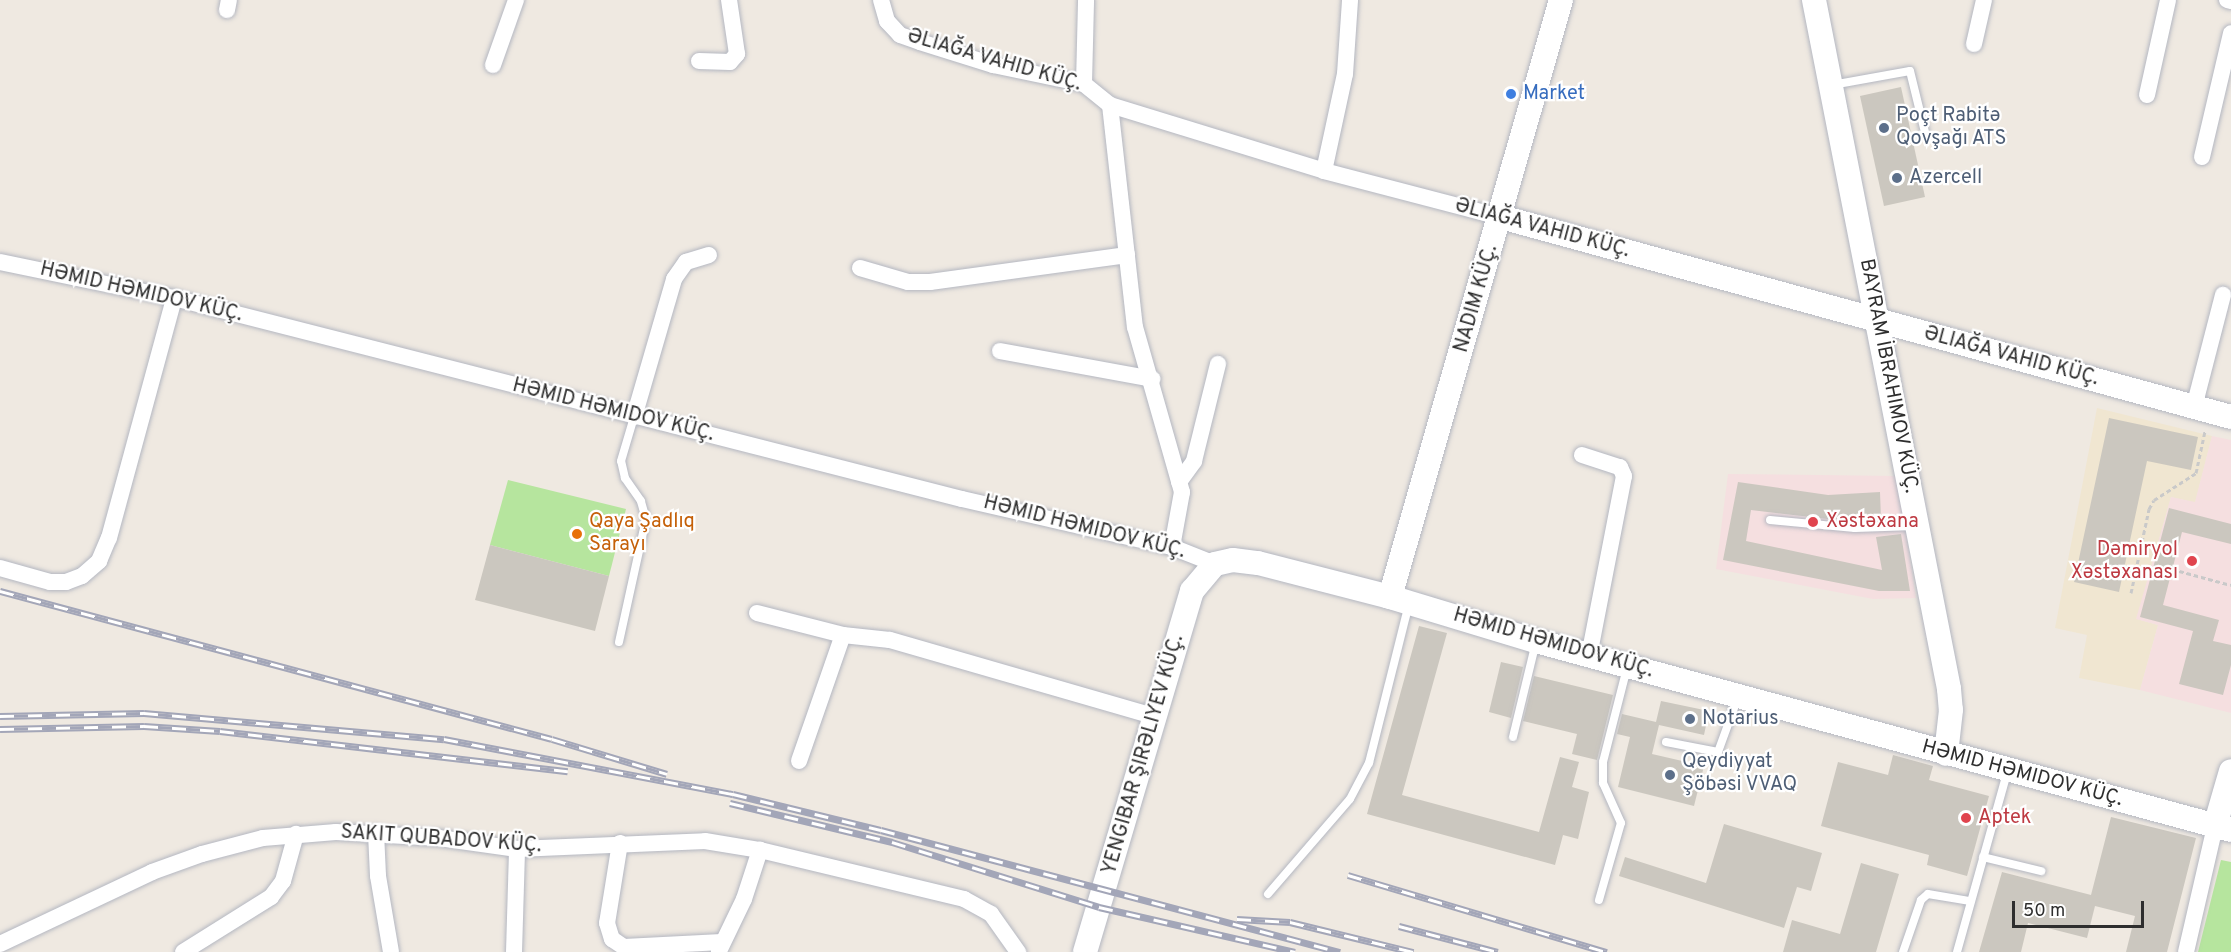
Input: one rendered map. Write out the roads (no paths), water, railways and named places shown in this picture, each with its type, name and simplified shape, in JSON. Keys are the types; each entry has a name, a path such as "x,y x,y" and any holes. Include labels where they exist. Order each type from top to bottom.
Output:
{"street":[{"path":"493,65 516,0"},
{"path":"699,61 730,62 737,54 729,0"},
{"name":"ƏLIAĞA VAHID KÜÇ.","path":"881,0 887,21 900,35 993,64 1084,84 1110,105 1324,171 1501,217 2212,412"},
{"path":"1084,84 1086,0"},
{"path":"1324,171 1345,75 1350,0"},
{"name":"NADIM KÜÇ.","path":"1400,600 1561,0"},
{"name":"BAYRAM İBRAHIMOV KÜÇ.","path":"1814,0 1950,699 1946,754"},
{"path":"1974,44 1984,0"},
{"path":"2147,95 2169,0"},
{"path":"2202,157 2231,33"},
{"path":"1110,105 1135,327 1152,379 1179,482 1181,506 1173,547"},
{"path":"634,417 674,279 686,262 709,255"},
{"path":"860,268 908,282 930,282 1127,255"},
{"name":"HƏMID HƏMIDOV KÜÇ.","path":"0,262 174,298 634,417 1173,547 1215,564 1233,560 1258,563 1400,600 1589,656 2223,828"},
{"path":"2212,412 2223,295"},
{"path":"0,568 50,582 66,582 82,576 99,561 109,538 174,298"},
{"path":"1000,351 1152,379"},
{"path":"1179,482 1194,461 1218,364"},
{"path":"1582,455 1620,467 1624,476 1589,656"},
{"name":"YENGIBAR ŞIRƏLIYEV KÜÇ.","path":"1085,952 1153,716 1192,591 1215,564"},
{"path":"757,613 843,635 890,640 1153,716"},
{"path":"799,761 843,635"},
{"path":"2186,952 2223,828 2231,771"},
{"path":"376,833 378,876 391,952"},
{"name":"SAKIT QUBADOV KÜÇ.","path":"0,944 152,872 202,854 296,834 376,833 517,849 705,841 760,850 964,899 991,914 1018,952"},
{"path":"183,952 271,897 283,880 296,834"},
{"path":"620,843 608,923 612,939 624,947 720,947 744,899 760,850"},
{"path":"514,952 517,849"}],"lane":[{"path":"1831,85 1910,71 1924,132"},
{"path":"620,642 646,519 641,501 625,478 621,461 634,417"},
{"path":"1770,520 1855,528 1918,526"},
{"path":"1268,894 1350,799 1369,763 1400,600"},
{"path":"1513,737 1536,641"},
{"path":"1599,900 1622,823 1603,783 1604,762 1628,666"},
{"path":"1666,742 1718,752 1738,696"},
{"path":"1957,952 2008,769"},
{"path":"1983,857 2042,871"},
{"path":"1903,952 1921,900 1928,894 1970,901"}],"railway":[{"path":"0,591 552,739 667,774"},
{"path":"0,716 144,713 444,739 733,794 881,830 1340,952"},
{"path":"0,729 144,726 220,731 568,771"},
{"path":"730,803 892,842 1099,907 1295,952"},
{"path":"1348,875 1607,952"},
{"path":"1237,919 1290,922 1413,952"},
{"path":"1399,926 1498,952"}],"place":[{"name":"Market","path":"1511,94"},
{"name":"Poçt Rabitə Qovşağı ATS","path":"1884,128"},
{"name":"Azercell","path":"1897,178"},
{"name":"Xəstəxana","path":"1813,522"},
{"name":"Qaya Şadlıq Sarayı","path":"577,534"},
{"name":"Dəmiryol Xəstəxanası","path":"2192,561"},
{"name":"Notarius","path":"1690,719"},
{"name":"Qeydiyyat Şöbəsi VVAQ","path":"1670,775"},
{"name":"Aptek","path":"1966,818"}]}
